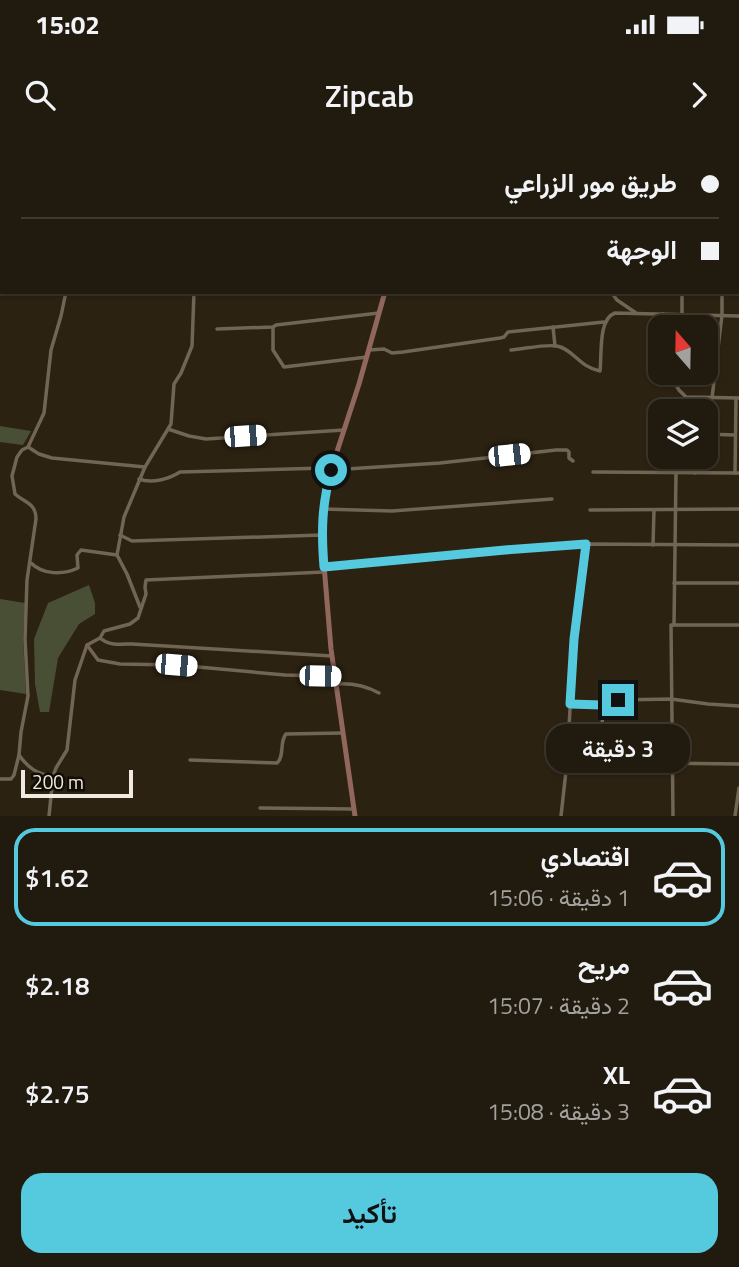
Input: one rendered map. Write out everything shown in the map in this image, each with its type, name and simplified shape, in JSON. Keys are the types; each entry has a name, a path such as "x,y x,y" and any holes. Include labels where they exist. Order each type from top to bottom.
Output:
{"street":[{"path":"0,779 12,778 19,754 28,696 25,639 27,580 36,519 35,510 30,503 15,494 12,476 17,457 28,447 44,413 51,350 66,294"},
{"path":"141,608 117,555 120,535 139,479 172,422 174,384 192,346 194,294"},
{"path":"260,808 355,812 334,676 324,569 323,509 331,470 385,294"},
{"path":"612,294 636,313"},
{"path":"682,294 682,314"},
{"path":"712,398 722,316 722,294"},
{"path":"217,329 273,327 379,313"},
{"path":"511,350 555,346 569,352 588,368 600,370 604,322 615,313 739,316"},
{"path":"273,327 273,350 284,367 384,349 392,353 403,352 500,338 505,337 508,332 604,322"},
{"path":"553,327 555,346"},
{"path":"593,472 737,473 737,398 687,397 676,385"},
{"path":"168,429 206,439 344,430"},
{"path":"718,434 735,435"},
{"path":"28,447 39,454 52,457 145,467"},
{"path":"139,479 146,482 172,477 180,472 331,470 440,463 556,450 567,450 570,460 573,461"},
{"path":"673,816 671,625 674,625 676,473"},
{"path":"323,509 392,511 552,499"},
{"path":"590,510 739,509"},
{"path":"653,545 654,510"},
{"path":"120,535 132,541 322,535"},
{"path":"50,816 53,776 67,750 75,680 87,645 100,638 103,631 130,624 138,618 146,594 146,580 324,569 586,544 739,545"},
{"path":"561,816 574,639 586,544"},
{"path":"30,562 46,572 62,572 78,568 78,553 81,550 117,555"},
{"path":"674,583 739,583"},
{"path":"674,625 739,625"},
{"path":"100,638 105,643 332,656"},
{"path":"87,645 98,660 120,664 176,665 285,675 334,676"},
{"path":"335,685 366,686 379,693"},
{"path":"570,704 602,705 618,700 671,699 739,706"},
{"path":"602,705 603,763"},
{"path":"190,760 277,762 280,761 286,734 343,733"},
{"path":"19,754 29,768 37,773 53,776"},
{"path":"567,762 739,764"},
{"path":"736,816 739,788"}],"green space":[{"path":"0,426 31,431 23,445 0,442"},
{"path":"89,585 95,603 95,614 79,624 58,658 49,712 40,712 35,684 34,639 48,603"},
{"path":"0,599 25,603 23,638 26,694 0,690"}],"route":[{"path":"331,470 323,509 324,567 586,544 574,639 570,704 602,705 618,700"}]}
